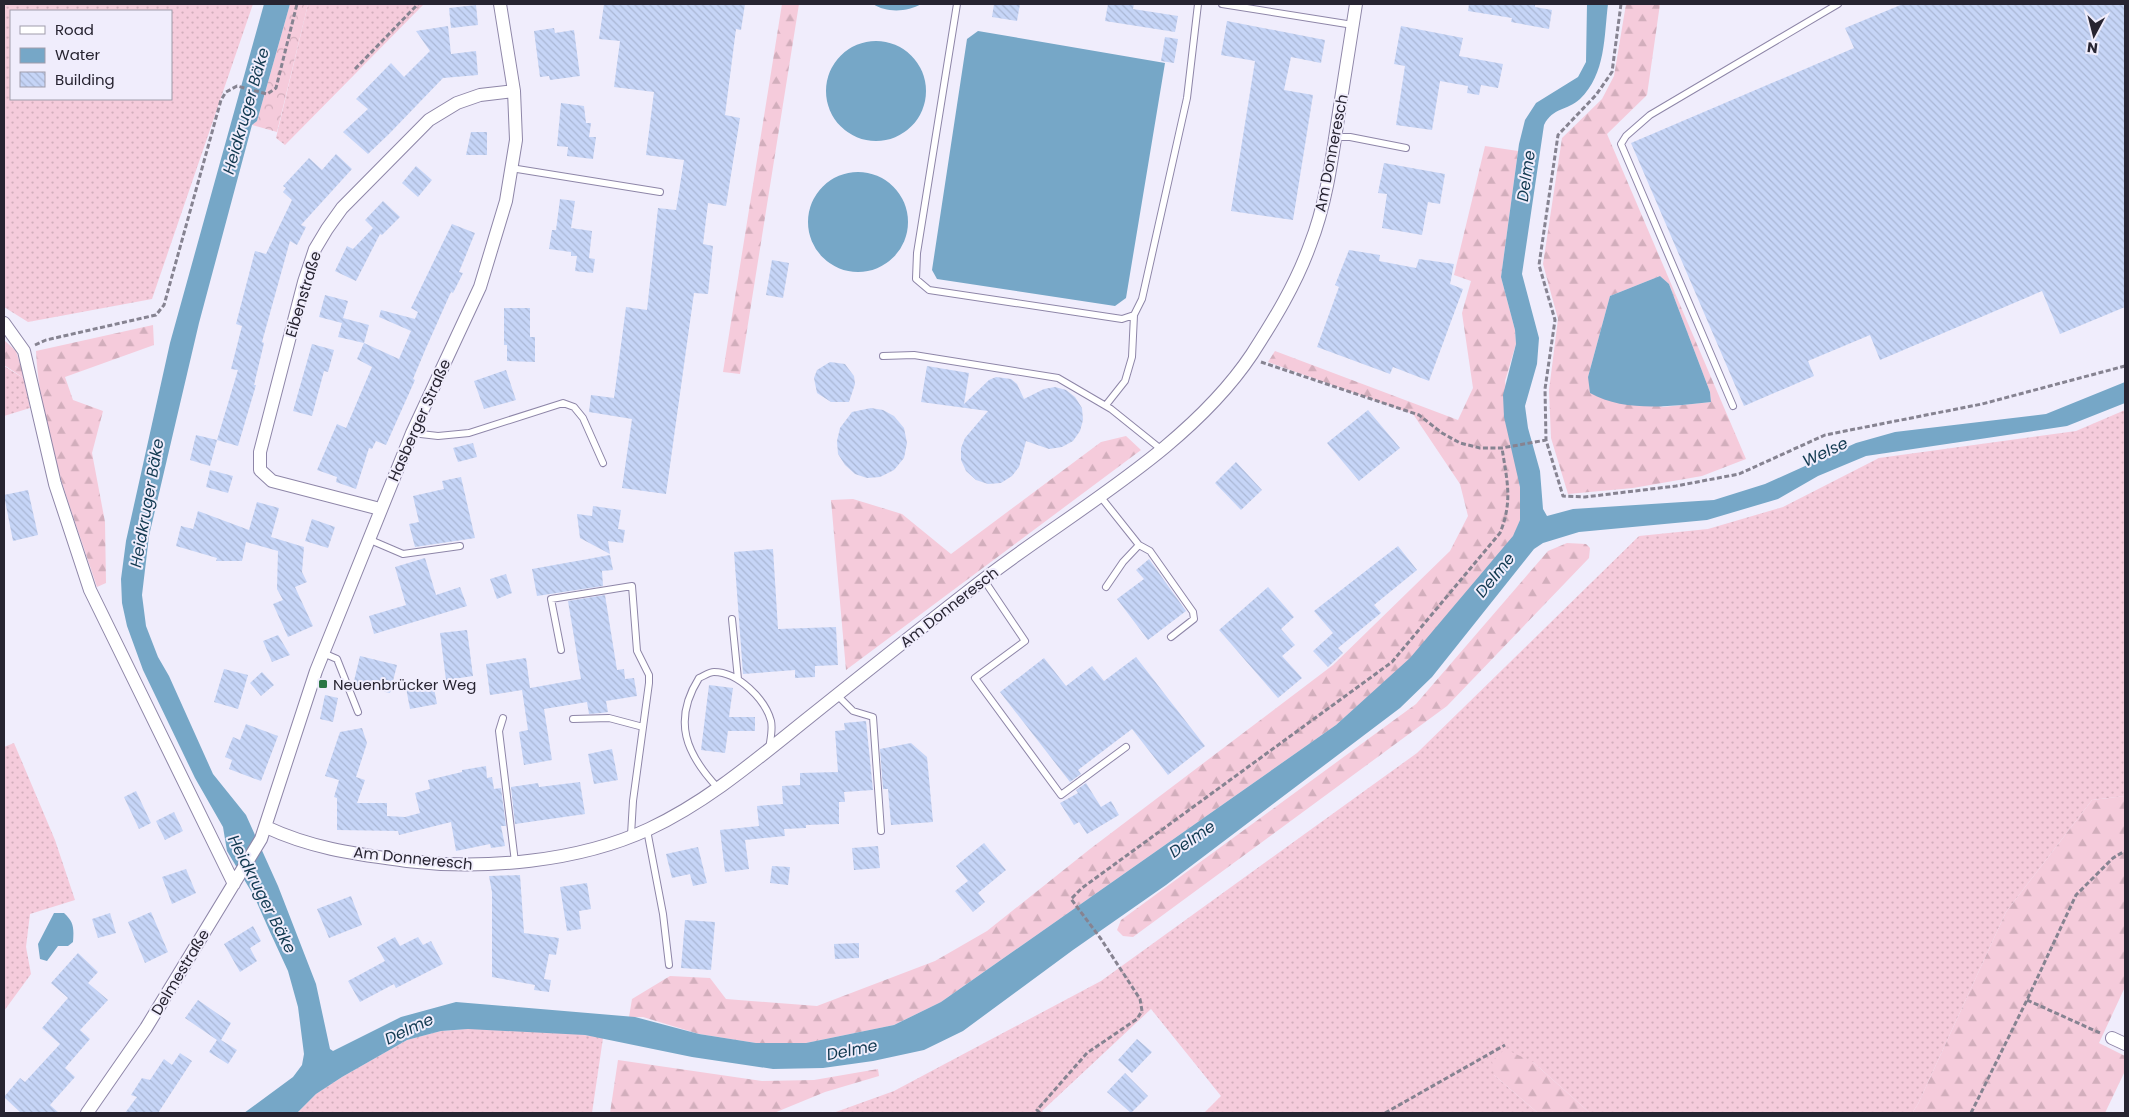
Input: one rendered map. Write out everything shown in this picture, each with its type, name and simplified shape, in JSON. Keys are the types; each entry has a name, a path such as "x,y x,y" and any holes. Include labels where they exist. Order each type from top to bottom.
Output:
{"street":[{"name":"Hasberger Straße","path":"266,827 323,653 412,432 480,287 506,201 516,140 514,90 500,4"},
{"name":"Am Donneresch","path":"266,827 296,841 324,849 388,858 478,865 515,862 568,854 647,830 718,788 769,750 984,580 1162,450 1210,406 1250,357 1283,303 1310,246 1327,191 1356,4"},
{"name":"Eibenstraße","path":"380,509 272,481 260,470 260,452 304,282 315,249 342,208 429,120 457,103 480,95 514,90"},
{"path":"4,322 24,351 55,484 90,590 234,884"},
{"name":"Delmestraße","path":"87,1113 146,1028 261,840 266,827"},
{"path":"2112,1038 2125,1044"}],"lane":[{"path":"957,4 917,253 916,279 930,290 1122,319 1134,315"},
{"path":"1106,405 1125,381 1132,357 1134,315 1142,299 1187,98 1198,4"},
{"path":"1222,4 1353,25"},
{"path":"1733,406 1621,144 1626,136 1650,115 1838,4"},
{"path":"1335,137 1350,137 1406,148"},
{"path":"511,168 660,192"},
{"path":"883,356 914,355 1058,378 1106,405 1162,450"},
{"path":"412,432 438,436 470,433 563,403 574,407 583,418 603,463"},
{"path":"1099,495 1139,546 1150,551 1193,612 1194,619 1171,637"},
{"path":"368,539 403,554 460,546"},
{"path":"1106,587 1123,562 1139,546"},
{"path":"984,580 1025,641 975,678 1061,795 1126,747"},
{"path":"561,650 551,599 632,586 637,651 649,675 633,801 631,835"},
{"path":"732,619 738,678"},
{"path":"323,653 337,659 358,712"},
{"path":"718,788 692,755 686,736 687,702 699,678 712,672 738,678 763,705 771,722 769,750"},
{"path":"837,695 853,711 873,717 881,831"},
{"path":"503,718 499,731 515,862"},
{"path":"573,719 609,718 643,727"},
{"path":"647,830 663,914 669,965"}],"path":[{"path":"24,351 46,340 156,315 164,305 220,100 226,92 237,86 268,94 276,88 297,4"},
{"path":"355,69 418,4"},
{"path":"1621,4 1612,72 1596,96 1558,135 1539,264 1555,320 1545,389 1546,440 1563,496 1585,497 1676,486 1738,474 1825,435 1982,404 2125,366"},
{"path":"1250,357 1268,365 1419,415 1442,433 1460,443 1480,448 1502,448 1546,440"},
{"path":"1040,1113 1037,1110 1086,1053 1137,1019 1142,1011 1140,999 1101,939 1071,899 1082,888 1392,662 1500,533 1508,514 1509,496 1502,448"},
{"path":"1971,1113 2076,895 2114,858 2125,851"},
{"path":"2027,1000 2112,1038"},
{"path":"1385,1113 1506,1045"}],"green space":[{"path":"4,4 253,4 152,299 28,322 4,307"},
{"path":"290,4 308,4 277,132 252,125 257,121"},
{"path":"308,4 424,4 285,145 276,138"},
{"path":"782,4 799,4 740,374 723,372"},
{"path":"1626,4 1660,4 1647,95 1607,134 1746,459 1702,476 1633,488 1568,494 1551,438 1549,390 1558,319 1543,264 1562,138 1602,99 1614,76","holes":["1660,276 1669,284 1710,392 1711,402 1663,407 1588,377 1610,296"]},
{"path":"1485,146 1518,151 1501,277 1515,330 1516,344 1505,381 1520,487 1520,520 1514,536 1410,659 1336,725 941,1002 894,1025 806,1043 756,1043 699,1034 643,1017 629,1017 632,999 670,976 710,978 726,999 817,1006 935,961 987,931 1090,849 1333,665 1450,551 1468,516 1460,484 1413,414 1268,362 1275,351 1458,420 1473,388 1462,313 1471,281 1454,275"},
{"path":"153,325 154,345 65,377 73,400 103,411 92,453 105,522 106,583 97,587 50,441 39,381 36,351"},
{"path":"4,340 16,351 25,379 4,365"},
{"path":"4,366 25,379 30,408 4,416"},
{"path":"2125,410 2125,796 2092,800 2006,912 1918,1104 1912,1113 1590,1113 1533,1062 1494,1075 1538,1113 1204,1113 1221,1096 1151,1009 1042,1111 1044,1113 833,1113 894,1091 1101,981 1417,753 1639,536 1708,529 1783,507 1879,458 2076,431"},
{"path":"1126,436 1141,450 846,670 831,500 853,499 902,514 951,554 1101,442"},
{"path":"1567,543 1586,544 1590,548 1589,558 1447,706 1133,937 1123,936 1117,930 1121,920 1416,704 1548,551"},
{"path":"14,743 55,840 75,900 30,914 26,947 31,974 4,1011 4,747"},
{"path":"2125,796 2125,987 2099,1043 2125,1056 2125,1071 2105,1113 1912,1113 1918,1104 2006,912 2092,800"},
{"path":"468,1029 553,1031 603,1038 592,1113 297,1113 316,1094 407,1040 441,1031"},
{"path":"1505,1049 1533,1062 1590,1113 1538,1113 1494,1075 1492,1061"},
{"path":"618,1060 762,1081 814,1080 878,1069 879,1076 825,1092 774,1113 610,1113"}],"water":[{"path":"264,4 290,4 257,121 252,125 199,323 149,536 142,595 146,626 158,657 169,676 213,774 246,815 278,886 316,984 330,1049 333,1051 401,1017 456,1002 635,1017 699,1034 756,1043 806,1043 894,1025 941,1002 1336,725 1410,658 1513,536 1520,520 1520,487 1504,417 1503,395 1516,344 1515,330 1501,277 1519,144 1525,120 1536,103 1578,77 1586,62 1587,4 1608,4 1602,54 1595,78 1589,89 1575,103 1552,115 1544,125 1522,274 1539,338 1537,364 1525,406 1528,428 1540,471 1543,509 1547,516 1573,509 1714,500 1765,484 1856,443 1895,432 2046,414 2125,382 2125,403 2067,426 1866,456 1818,476 1778,499 1707,520 1579,532 1543,543 1534,549 1432,677 1400,708 1166,885 1073,950 963,1031 924,1050 873,1061 823,1068 773,1069 692,1057 585,1035 468,1029 441,1031 407,1040 342,1077 316,1094 297,1113 244,1113 293,1077 302,1065 304,1054 298,1007 288,971 254,896 227,851 223,827 195,778 143,670 127,626 122,603 121,579 126,541 170,343"},
{"path":"873,4 921,4 910,9 890,10"},
{"path":"978,31 1165,63 1126,298 1115,306 937,279 932,270 967,39"},
{"path":"876,41 895,45 911,56 922,72 926,91 922,110 911,126 895,137 876,141 857,137 841,126 830,110 826,91 830,72 841,56 857,45"},
{"path":"858,172 877,176 893,187 904,203 908,222 904,241 893,257 877,268 858,272 839,268 823,257 812,241 808,222 812,203 823,187 839,176"},
{"path":"1660,276 1669,284 1710,392 1711,402 1665,406 1634,406 1604,399 1590,393 1588,377 1610,296"},
{"path":"54,913 64,913 72,922 73,942 68,946 58,946 47,961 40,959 38,944"}],"building":[{"path":"604,4 745,4 741,30 736,29 725,115 740,118 726,206 708,203 703,244 713,246 708,294 694,293 666,494 622,488 632,419 589,412 591,395 614,398 626,307 647,310 658,208 676,210 684,160 646,155 654,92 614,87 620,41 599,39"},
{"path":"994,4 1020,4 1017,21 992,17"},
{"path":"1108,4 1134,4 1133,9 1178,16 1175,32 1105,21"},
{"path":"1469,4 1535,4 1535,7 1552,10 1549,29 1511,22 1512,18 1468,11"},
{"path":"1903,4 2125,4 2125,307 2060,334 2042,291 1880,360 1870,335 1808,361 1814,376 1744,406 1631,143 1854,48 1845,28"},
{"path":"476,5 478,25 451,28 449,8"},
{"path":"1227,21 1325,40 1321,63 1291,57 1284,90 1313,95 1293,220 1231,211 1255,61 1221,55"},
{"path":"448,26 451,54 476,51 478,75 443,78 368,154 343,132 368,109 356,99 391,63 404,77 430,51 416,31"},
{"path":"1401,26 1463,38 1459,56 1503,64 1498,88 1481,85 1479,95 1467,93 1468,86 1440,81 1432,130 1396,125 1405,66 1394,64"},
{"path":"554,28 555,33 574,30 580,76 550,80 549,76 540,77 534,31"},
{"path":"1165,37 1178,39 1174,63 1161,61"},
{"path":"561,103 584,106 586,123 591,123 589,137 596,137 593,159 567,156 568,147 557,146"},
{"path":"471,132 487,132 487,155 466,155"},
{"path":"336,154 352,169 301,225 306,227 297,245 290,241 262,342 264,343 254,385 256,385 238,446 217,440 238,370 231,369 242,326 236,324 255,251 266,254 292,200 283,192 286,188 283,186 309,158 322,170"},
{"path":"1384,163 1445,174 1440,204 1428,202 1422,235 1382,228 1387,194 1378,193"},
{"path":"416,166 432,180 418,197 402,183"},
{"path":"560,199 575,201 571,228 592,231 589,258 595,259 593,273 575,271 577,256 571,256 571,252 549,249 552,230 556,230"},
{"path":"383,201 400,217 382,235 380,234 356,281 335,271 347,246 353,249 373,228 365,220"},
{"path":"452,224 475,233 459,272 463,273 453,293 451,292 386,445 376,441 372,449 369,448 356,489 336,482 337,477 317,470 337,424 346,428 372,367 357,359 364,343 399,359 411,331 379,317 381,310 415,319 418,312 411,308"},
{"path":"1349,250 1380,255 1379,261 1416,268 1419,259 1454,264 1450,284 1463,289 1429,381 1393,367 1390,374 1317,347 1339,287 1335,285"},
{"path":"772,260 789,263 783,298 766,295"},
{"path":"325,295 348,301 343,318 369,325 364,343 338,337 342,323 319,317"},
{"path":"504,308 530,308 530,337 535,337 535,362 507,361 507,345 504,345"},
{"path":"312,344 334,350 328,372 324,371 312,416 293,411"},
{"path":"830,362 845,364 854,376 855,384 849,402 831,402 817,393 814,378 817,370"},
{"path":"927,366 969,373 964,404 989,380 996,377 1011,379 1017,384 1024,399 1044,389 1055,387 1066,390 1075,397 1082,408 1083,420 1080,431 1073,441 1062,447 1049,449 1026,441 1019,467 1012,476 1001,483 988,484 976,480 966,471 961,460 961,448 965,438 988,411 921,402"},
{"path":"506,370 516,400 484,409 474,381"},
{"path":"871,408 883,410 894,416 904,428 907,443 904,458 894,470 880,477 867,478 855,474 845,465 838,454 837,441 840,428 852,412"},
{"path":"1368,410 1400,448 1359,481 1327,443"},
{"path":"196,435 217,440 210,466 190,460"},
{"path":"473,443 477,457 458,462 453,448"},
{"path":"1236,462 1262,490 1241,510 1215,483"},
{"path":"210,470 233,476 228,493 206,487"},
{"path":"461,477 475,538 415,547 409,524 419,522 413,496 444,489 442,481"},
{"path":"28,490 38,535 13,541 4,495"},
{"path":"257,502 279,508 271,537 304,547 302,572 307,582 295,587 313,626 288,637 273,604 283,600 277,589 278,551 246,542 242,561 216,561 217,558 176,546 181,526 193,529 198,511 249,530"},
{"path":"593,506 621,510 618,529 625,530 623,543 608,541 610,554 580,538 577,514 592,516"},
{"path":"312,519 335,527 328,548 305,541"},
{"path":"1398,546 1417,570 1374,605 1381,613 1338,648 1343,653 1328,667 1313,651 1333,633 1314,611"},
{"path":"773,549 778,629 836,627 838,665 815,666 815,677 795,678 795,670 743,674 734,552"},
{"path":"610,555 613,570 602,571 603,586 537,596 532,569"},
{"path":"425,558 436,595 460,587 467,606 374,634 369,616 406,605 395,567"},
{"path":"1149,559 1186,611 1148,640 1117,599 1144,579 1136,570"},
{"path":"506,574 512,593 497,599 490,579"},
{"path":"1268,587 1294,617 1281,629 1295,645 1282,656 1302,678 1278,698 1219,630"},
{"path":"605,595 617,670 624,669 625,679 634,678 637,696 606,701 608,712 601,713 589,714 587,702 544,709 552,760 524,765 519,732 528,730 522,690 490,695 486,664 526,658 530,688 581,679 568,601"},
{"path":"467,630 473,676 446,680 440,633"},
{"path":"278,635 290,655 272,662 263,641"},
{"path":"360,656 397,665 390,693 353,685"},
{"path":"1136,657 1205,746 1168,775 1132,729 1078,770 1081,774 1070,782 1000,692 1044,658 1066,686 1092,666 1104,681"},
{"path":"224,669 248,675 238,709 214,702"},
{"path":"262,672 274,685 261,696 250,683"},
{"path":"433,683 437,704 410,709 406,688"},
{"path":"709,685 733,688 729,717 755,717 755,731 728,731 725,753 701,750"},
{"path":"325,695 338,698 333,722 320,719"},
{"path":"866,721 873,790 844,792 845,802 839,802 839,824 806,825 806,828 784,829 785,836 745,840 749,869 725,872 720,830 759,826 757,806 783,804 782,786 800,785 800,773 838,772 835,731 845,730 844,723"},
{"path":"246,724 278,736 261,781 229,769 232,760 225,757 233,737 240,740"},
{"path":"362,728 367,743 356,777 365,780 357,803 387,803 387,816 405,817 420,813 415,793 430,789 428,780 462,772 462,770 486,766 487,778 492,777 494,789 501,788 506,826 501,826 505,846 491,848 490,844 456,851 451,822 399,835 398,831 337,830 337,798 334,797 339,780 325,776 340,732"},
{"path":"911,743 927,757 933,822 891,825 888,789 883,789 880,749"},
{"path":"612,749 618,780 594,784 588,754"},
{"path":"580,782 585,814 515,824 511,787 538,783 539,787"},
{"path":"1086,783 1101,807 1111,801 1119,815 1087,834 1079,822 1074,825 1060,803 1078,793 1076,790"},
{"path":"136,791 151,823 139,829 124,797"},
{"path":"174,812 183,831 165,840 156,821"},
{"path":"984,843 1006,870 978,893 985,902 973,912 955,891 968,881 956,866"},
{"path":"878,846 880,868 854,870 852,848"},
{"path":"698,847 707,883 693,886 690,874 672,878 666,854"},
{"path":"772,866 790,867 788,885 770,883"},
{"path":"186,869 196,893 172,904 162,877"},
{"path":"520,875 524,933 559,938 556,955 549,954 544,979 551,980 549,992 534,990 535,985 492,977 492,892 489,876"},
{"path":"587,883 591,909 579,911 581,929 567,931 560,887"},
{"path":"351,896 362,925 329,938 317,909"},
{"path":"151,912 168,952 145,963 128,922"},
{"path":"110,913 116,933 98,938 92,919"},
{"path":"685,920 715,922 711,970 681,968"},
{"path":"253,926 261,941 250,948 257,961 240,972 224,944"},
{"path":"395,937 400,946 418,937 423,945 431,941 443,964 396,988 394,984 360,1002 348,981 385,961 377,947"},
{"path":"859,943 859,958 835,959 834,944"},
{"path":"78,953 98,972 88,983 108,1000 80,1030 90,1039 65,1068 75,1077 50,1105 59,1113 21,1113 4,1097 20,1078 25,1082 60,1044 42,1028 68,998 51,983"},
{"path":"198,1000 231,1023 221,1040 237,1050 228,1064 209,1052 217,1040 185,1018"},
{"path":"1137,1039 1152,1052 1132,1073 1118,1060"},
{"path":"180,1053 192,1061 158,1113 125,1113 137,1097 131,1095 142,1078 150,1080 164,1059 172,1065"},
{"path":"1125,1073 1148,1096 1131,1113 1107,1092"}],"place":[{"name":"Neuenbrücker Weg","path":"323,684"}],"water label":[{"name":"Heidkruger Bäke","path":"246,111"},
{"name":"Delme","path":"1526,176"},
{"name":"Welse","path":"1825,452"},
{"name":"Heidkruger Bäke","path":"147,503"},
{"name":"Delme","path":"1495,575"},
{"name":"Delme","path":"1192,839"},
{"name":"Heidkruger Bäke","path":"262,894"},
{"name":"Delme","path":"409,1029"},
{"name":"Delme","path":"852,1050"}]}
